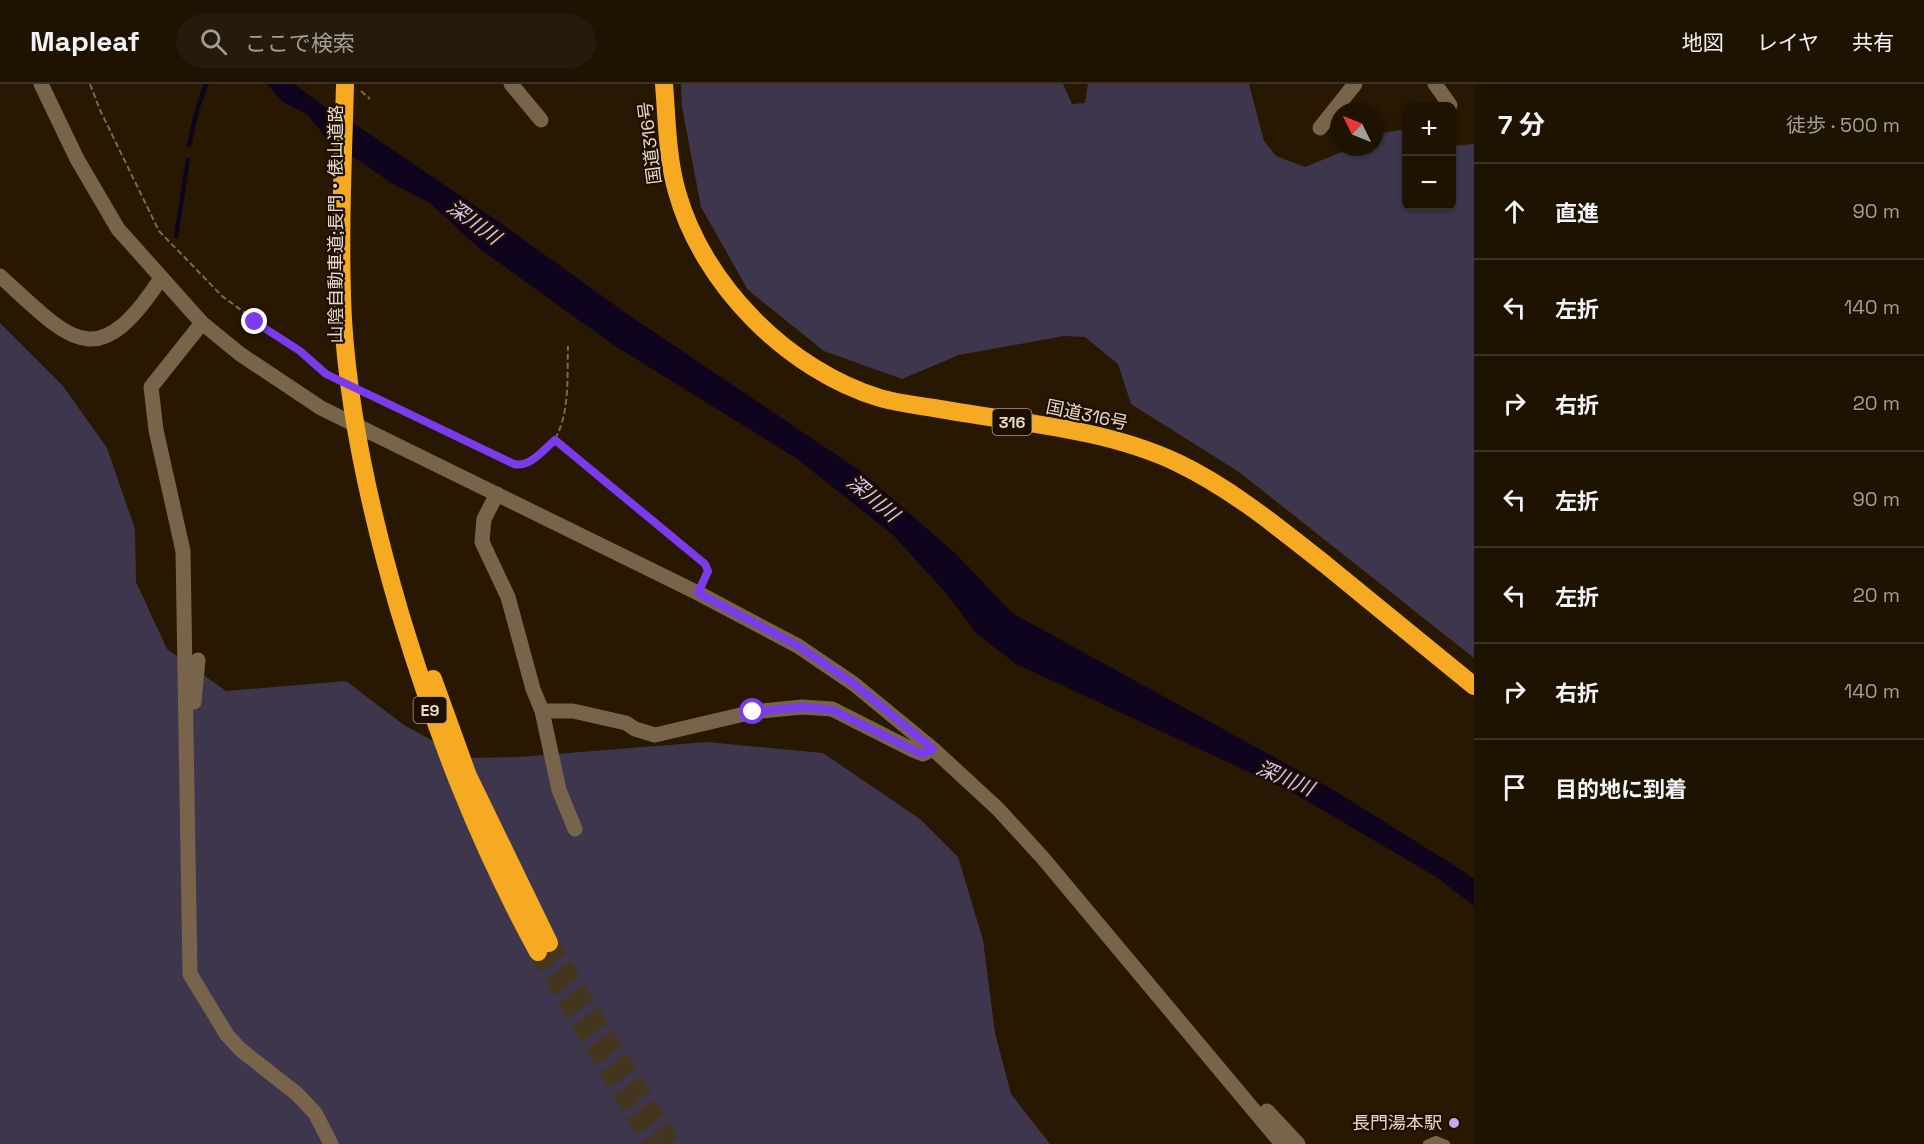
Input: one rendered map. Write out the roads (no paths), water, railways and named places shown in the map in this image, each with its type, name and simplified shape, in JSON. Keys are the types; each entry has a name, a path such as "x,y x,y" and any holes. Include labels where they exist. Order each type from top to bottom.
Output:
{"highway":[{"name":"山陰自動車道;長門・俵山道路","path":"345,84 343,311 348,377 367,457"},
{"name":"山陰自動車道;長門・俵山道路","path":"357,84 354,319 367,457 379,536 431,712 456,782 481,839 544,947"},
{"name":"国道316号","path":"664,84 670,161 687,225 706,259 732,296 784,347 838,381 880,398 1106,438 1178,463 1247,504 1282,530 1474,686"}],"street":[{"path":"41,84 77,159 118,229 202,323 240,354 321,408 698,593 798,646 854,684 933,749 998,809 1042,857 1282,1144"},
{"path":"511,84 541,120"},
{"path":"1320,128 1355,84"},
{"path":"1435,84 1448,102"},
{"path":"0,276 51,323 81,340 100,339 115,332 144,304 161,278"},
{"path":"202,323 151,387 156,430 183,551 190,974 227,1035 248,1056 297,1094 315,1113 331,1144"},
{"path":"497,494 484,519 482,542 508,597 533,689 542,711 559,790 575,829"},
{"path":"186,721 194,703 198,660"},
{"path":"542,711 583,713 626,723 635,729 655,735 753,712 802,707 832,710 923,754 933,749"},
{"path":"1246,1100 1261,1105 1298,1144"}],"lane":[{"path":"1428,1144 1436,1140 1446,1144"}],"water":[{"name":"深川川","path":"267,84 294,84 333,113 359,127 499,222 630,316 859,470 954,552 1012,613 1332,789 1463,871 1474,879 1474,906 1438,878 1290,791 1016,664 976,633 947,594 893,535 796,458 612,344 480,249 430,203 393,184 327,139 308,115 283,102"}],"waterway":[{"path":"189,145 206,84"},
{"path":"176,236 188,160"}],"tunnel":[{"path":"549,943 672,1144"},
{"path":"538,952 652,1144"}],"place":[{"name":"長門湯本駅","path":"1454,1123"}]}
